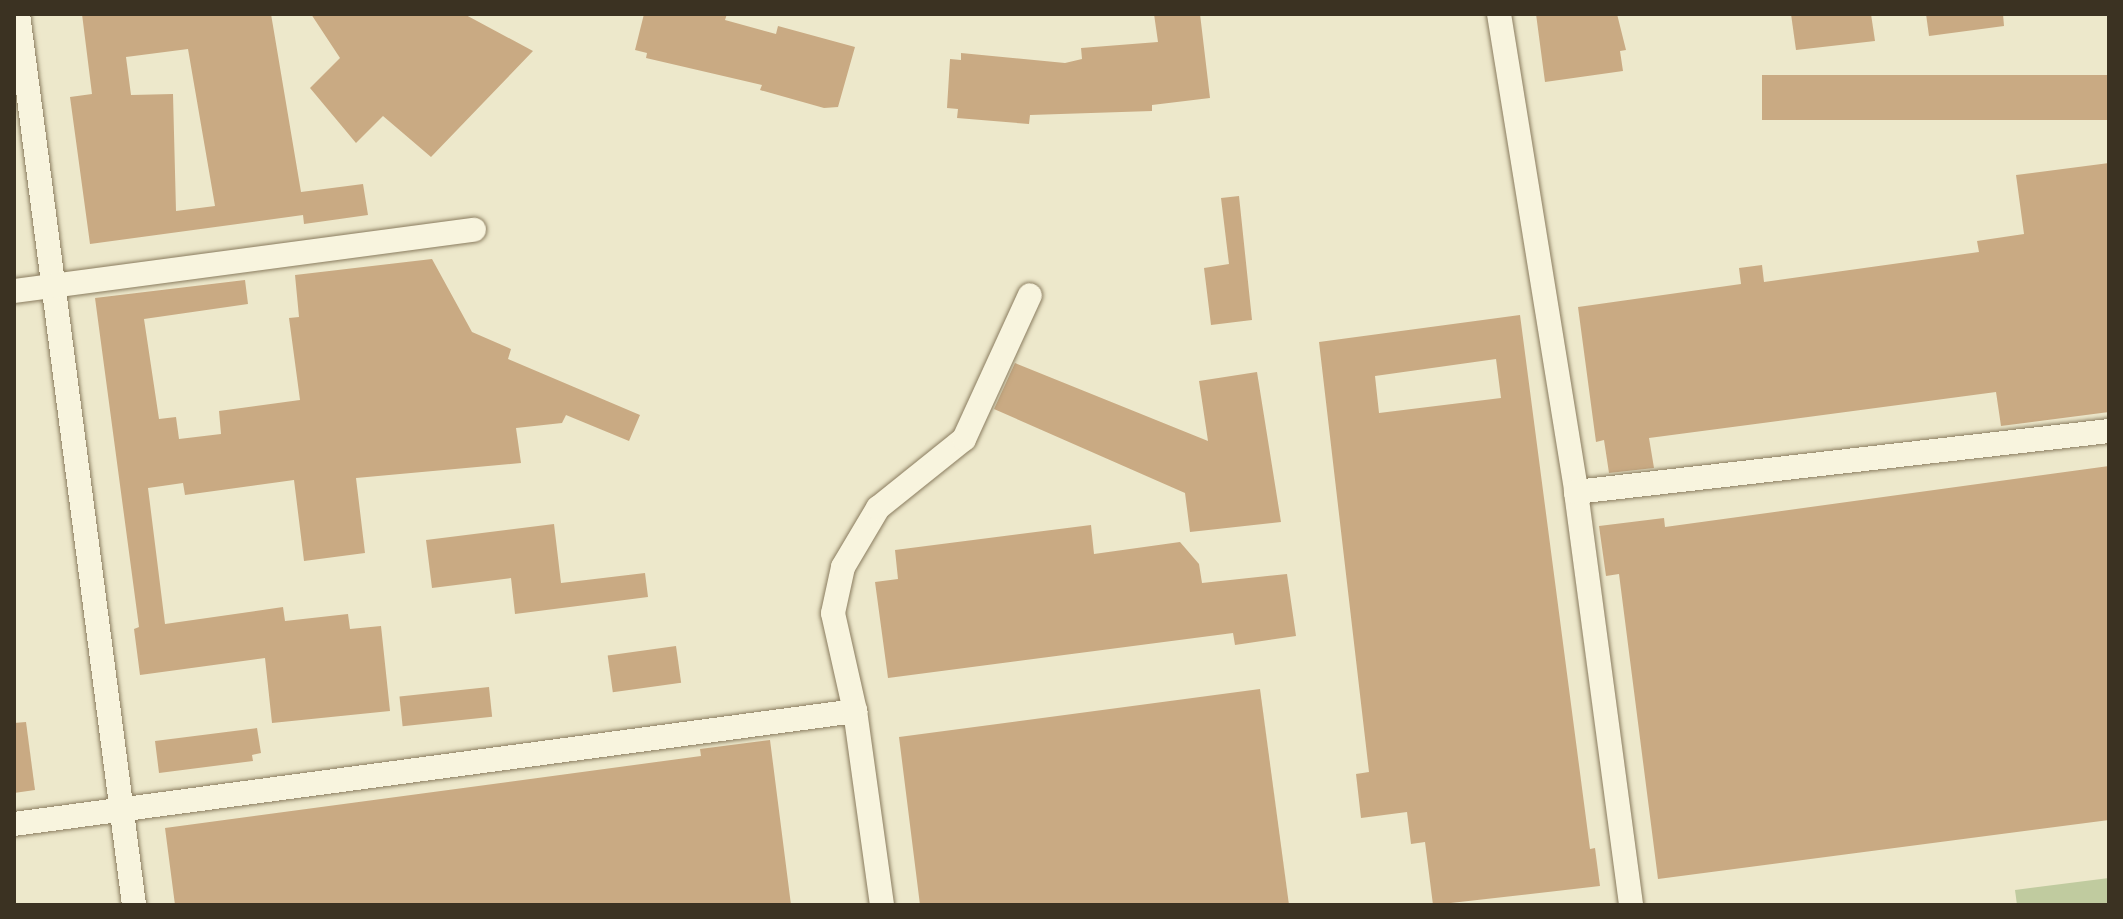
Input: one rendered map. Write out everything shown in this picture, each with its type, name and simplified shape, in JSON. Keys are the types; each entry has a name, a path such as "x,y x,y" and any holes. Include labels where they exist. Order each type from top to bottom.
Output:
{"street":[{"path":"18,14 134,905"},
{"path":"1499,14 1576,492 1631,905"},
{"path":"14,291 474,230"},
{"path":"882,905 855,711 833,613 843,567 878,508 964,439 1030,295"},
{"path":"1576,492 2109,431"},
{"path":"14,824 855,711"}],"green space":[{"path":"2109,878 2109,905 2017,905 2015,890"}],"building":[{"path":"82,14 271,14 301,192 363,184 368,215 304,224 303,215 90,244 70,97 92,94","holes":["188,49 215,206 176,211 173,94 131,95 126,57"]},
{"path":"311,14 464,14 533,51 431,157 383,116 356,143 310,88 340,58"},
{"path":"644,14 727,14 725,20 776,34 778,26 855,47 838,107 824,108 760,90 762,85 646,58 647,53 635,50"},
{"path":"1154,14 1200,14 1210,98 1152,105 1152,111 1030,115 1029,124 957,118 958,109 947,108 950,59 961,60 961,53 1065,63 1082,59 1081,48 1158,42"},
{"path":"1536,14 1617,14 1626,50 1620,51 1623,71 1545,82"},
{"path":"1791,14 1871,14 1875,41 1796,50"},
{"path":"1926,14 2003,14 2004,26 1929,36"},
{"path":"1762,75 2109,75 2109,120 1762,120"},
{"path":"2109,163 2109,412 2001,426 1996,392 1649,438 1654,468 1609,473 1604,440 1596,442 1578,307 1741,284 1739,268 1762,265 1764,282 1979,252 1977,241 2024,234 2016,175"},
{"path":"1239,196 1252,320 1211,325 1204,268 1229,264 1221,198"},
{"path":"432,259 472,332 511,349 508,359 640,415 629,441 566,415 562,423 516,428 521,463 356,478 365,553 304,561 294,480 185,495 183,483 148,488 165,624 283,607 285,621 348,614 350,629 381,626 390,711 272,723 265,658 140,675 134,629 139,627 95,298 245,280 248,304 144,319 159,419 176,417 179,439 221,434 219,411 300,400 289,318 299,317 295,275"},
{"path":"1520,315 1590,849 1595,848 1600,886 1433,905 1425,842 1411,844 1407,812 1361,818 1356,774 1369,772 1319,342","holes":["1496,359 1501,398 1379,413 1375,376"]},
{"path":"1015,363 1208,441 1199,381 1257,372 1281,522 1190,532 1185,493 994,409"},
{"path":"2109,466 2109,820 1658,879 1619,574 1606,576 1599,526 1664,518 1665,527"},
{"path":"554,524 561,583 645,573 648,597 515,614 511,578 432,588 426,540"},
{"path":"1091,525 1094,554 1180,542 1199,564 1202,583 1287,574 1296,636 1235,645 1233,633 888,678 875,582 898,579 895,550"},
{"path":"676,646 681,683 613,692 608,656"},
{"path":"489,687 492,717 403,726 399,696"},
{"path":"1260,689 1289,905 920,905 899,737"},
{"path":"26,722 35,790 14,793 14,723"},
{"path":"257,728 261,753 252,755 253,761 159,773 155,741"},
{"path":"770,740 791,905 175,905 165,828 701,756 700,749"}]}
